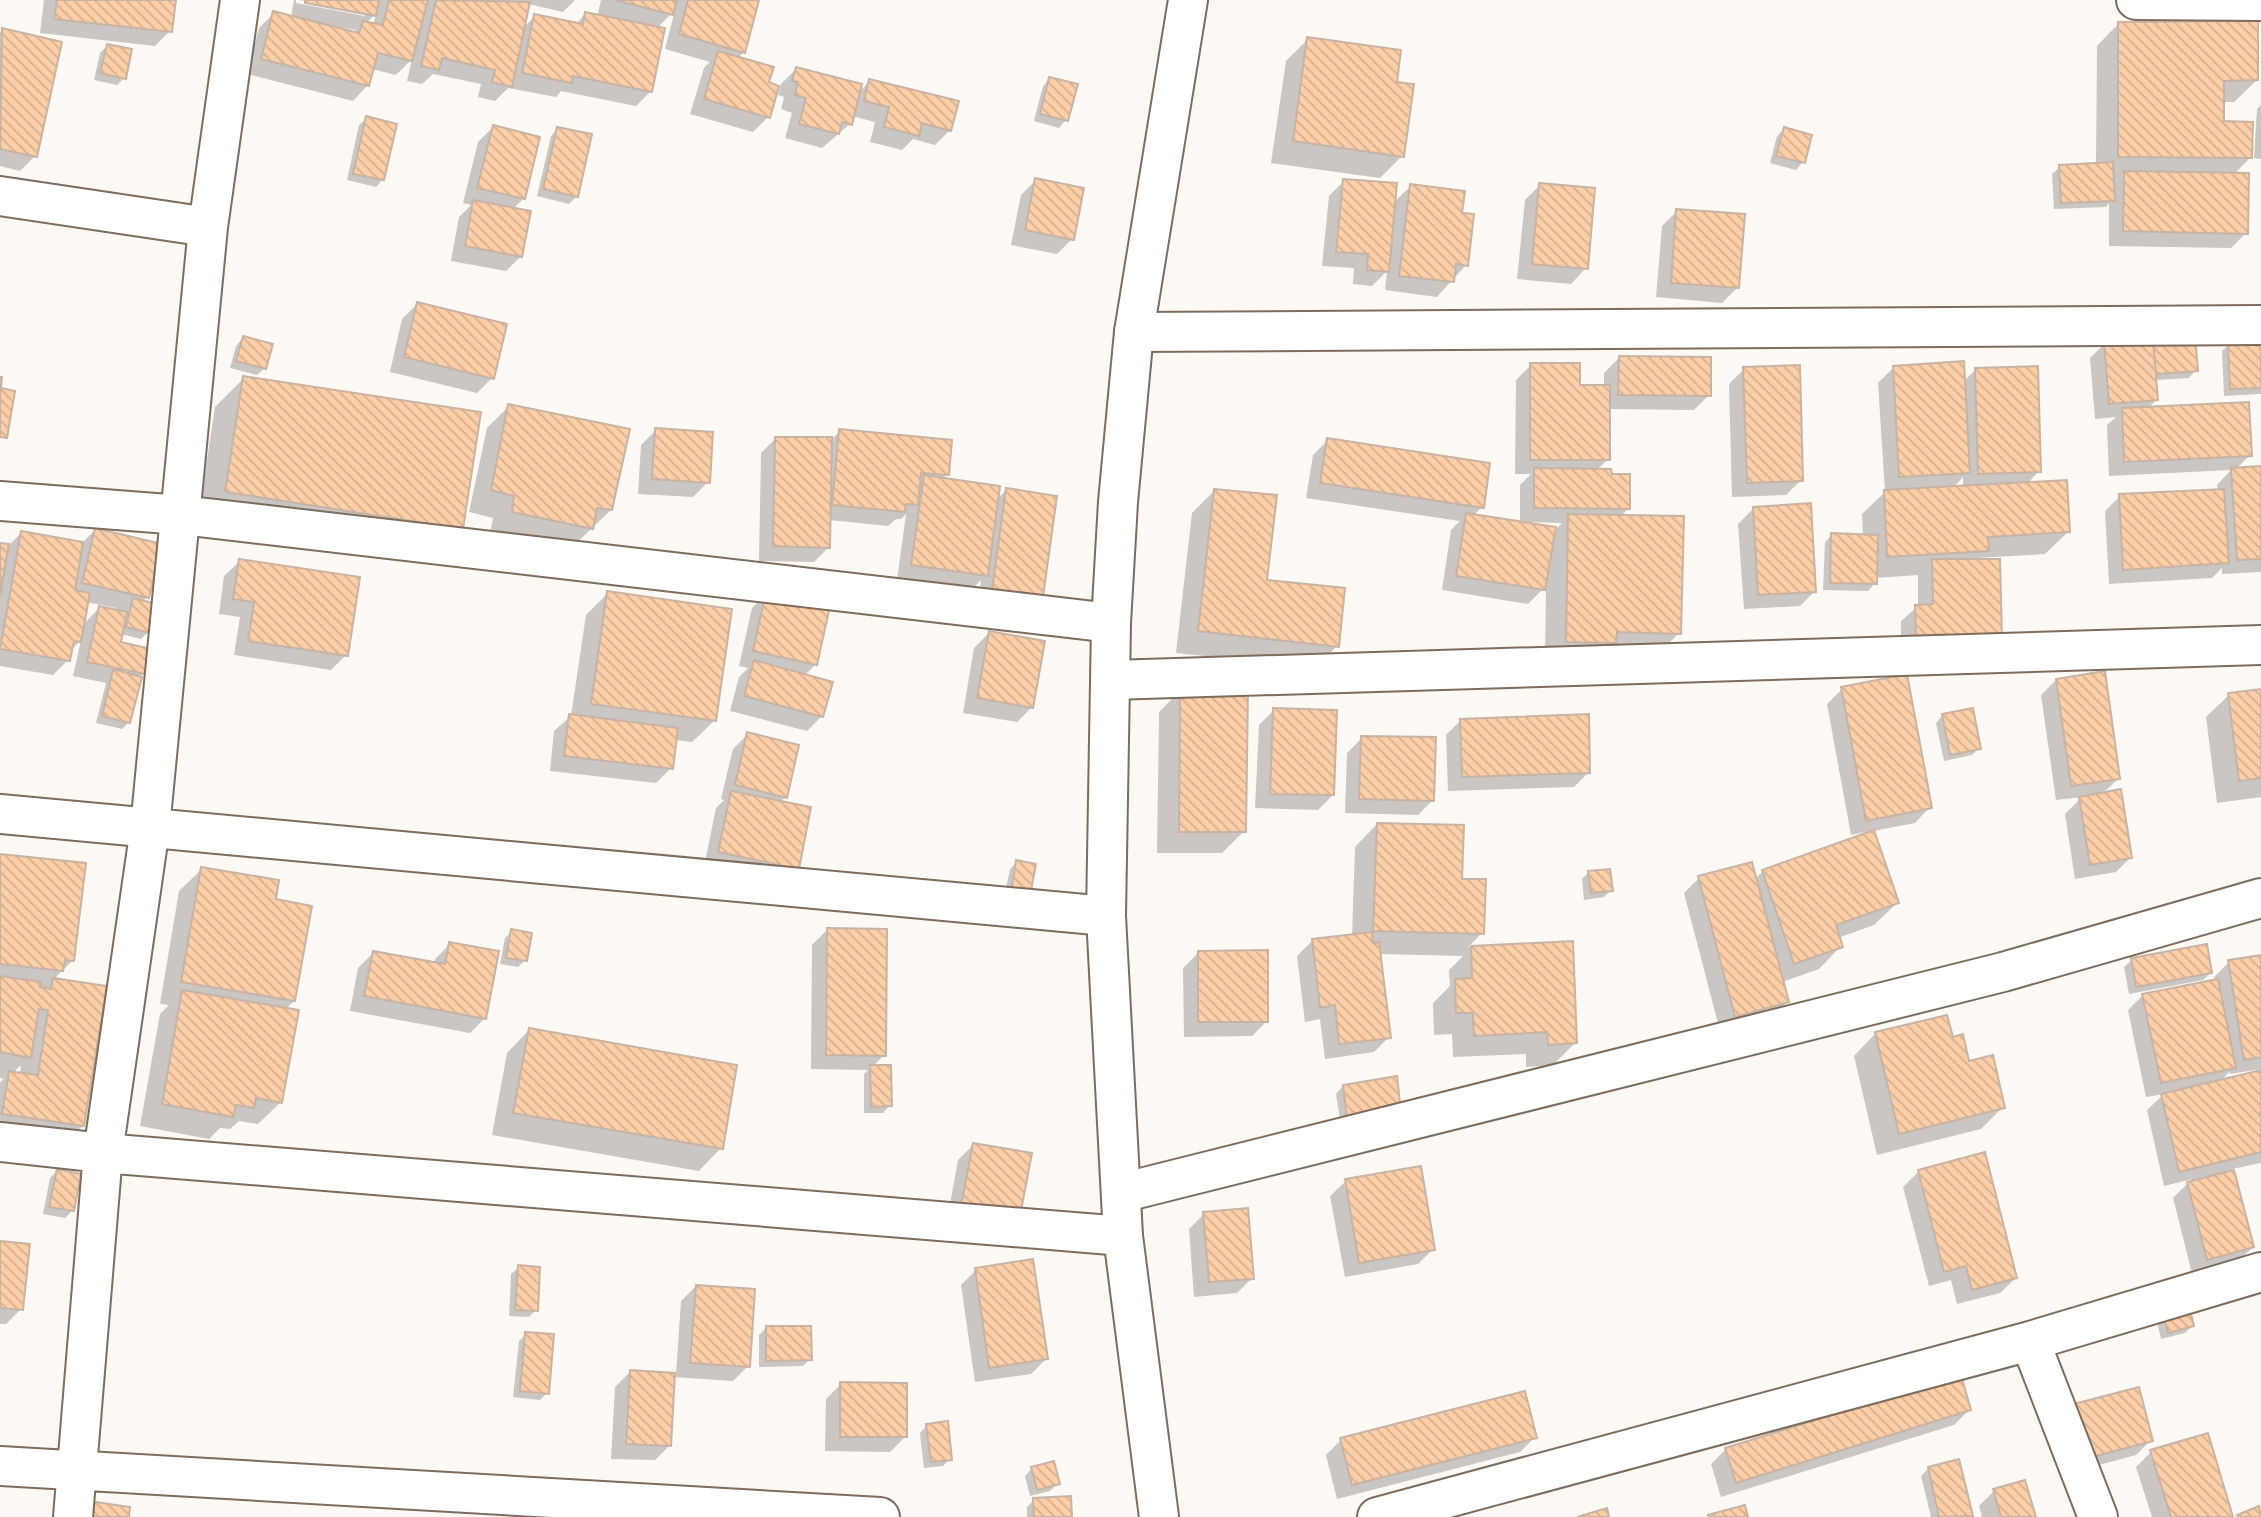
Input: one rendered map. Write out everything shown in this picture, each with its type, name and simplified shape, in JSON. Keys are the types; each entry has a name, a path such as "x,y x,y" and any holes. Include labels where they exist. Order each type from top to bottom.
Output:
{"main road":[{"path":"73,1517 103,1153 150,828 208,227 240,0"},
{"path":"1159,1517 1123,1236 1106,916 1111,623 1118,502 1134,332 1188,0"},
{"path":"2136,0 2261,1"},
{"path":"0,196 208,227"},
{"path":"1134,332 2261,326"},
{"path":"0,501 181,515 1111,623"},
{"path":"1111,680 2261,645"},
{"path":"0,814 1106,916"},
{"path":"1121,1194 2003,972 2261,898"},
{"path":"0,1142 103,1153 1123,1236"},
{"path":"1377,1517 2030,1342 2261,1272"},
{"path":"2030,1342 2098,1517"},
{"path":"0,1466 880,1517"}],"building":[{"path":"57,0 176,0 172,32 54,19"},
{"path":"305,0 379,0 376,16 305,3"},
{"path":"389,0 428,0 412,61 378,53 369,86 261,59 273,11 359,33 363,21 383,25"},
{"path":"436,0 530,2 512,87 492,82 495,70 442,58 439,70 421,66"},
{"path":"615,0 677,0 673,15"},
{"path":"688,0 759,0 745,53 679,34"},
{"path":"585,12 665,28 652,92 573,76 572,83 522,73 534,14 583,24"},
{"path":"2258,21 2258,80 2224,81 2224,121 2253,122 2252,158 2118,157 2118,22"},
{"path":"2,28 62,42 37,157 0,149"},
{"path":"1307,37 1401,50 1397,82 1414,84 1404,157 1293,141"},
{"path":"107,44 132,49 126,79 100,73"},
{"path":"718,51 774,67 769,82 779,86 770,118 704,99"},
{"path":"796,67 862,84 852,125 842,122 839,134 799,124 806,98 795,95 798,82 792,81"},
{"path":"1049,77 1078,84 1068,121 1040,114"},
{"path":"869,79 959,101 951,131 922,123 919,136 884,127 889,107 864,101"},
{"path":"366,116 397,124 384,180 353,174"},
{"path":"493,125 540,137 525,199 477,188"},
{"path":"557,127 592,134 578,197 543,189"},
{"path":"1784,127 1812,135 1805,163 1776,156"},
{"path":"2113,162 2115,201 2061,203 2059,165"},
{"path":"2124,171 2249,173 2248,234 2123,231"},
{"path":"1035,178 1084,188 1074,240 1025,230"},
{"path":"1343,179 1397,183 1389,272 1367,270 1368,254 1336,252"},
{"path":"1539,183 1595,188 1588,269 1532,264"},
{"path":"1410,184 1465,191 1462,213 1474,214 1468,266 1456,264 1454,282 1399,276"},
{"path":"473,200 531,211 522,257 465,246"},
{"path":"1676,209 1745,214 1739,288 1671,283"},
{"path":"417,302 507,324 494,379 404,357"},
{"path":"2195,335 2198,371 2156,374 2153,339"},
{"path":"243,336 273,344 266,369 236,361"},
{"path":"2153,339 2158,400 2109,404 2104,341"},
{"path":"2261,340 2261,388 2230,389 2228,342"},
{"path":"1619,356 1711,357 1711,396 1618,395"},
{"path":"1964,361 1970,473 1899,477 1893,366"},
{"path":"1530,363 1580,363 1580,385 1610,385 1610,460 1530,460"},
{"path":"1800,365 1803,481 1747,483 1743,367"},
{"path":"2038,366 2041,472 1978,474 1975,368"},
{"path":"243,376 481,412 463,529 225,492"},
{"path":"0,377 1,388 15,391 7,438 0,437"},
{"path":"2249,402 2252,456 2124,462 2122,408"},
{"path":"508,404 630,429 612,510 597,508 593,529 512,512 514,496 491,490"},
{"path":"655,428 713,432 710,483 652,479"},
{"path":"839,429 952,440 949,475 921,473 918,505 906,504 905,512 832,505"},
{"path":"775,437 832,437 830,548 773,546"},
{"path":"1327,438 1490,463 1484,508 1320,483"},
{"path":"2261,466 2261,559 2237,560 2231,468"},
{"path":"1534,468 1611,469 1612,474 1630,474 1630,509 1534,508"},
{"path":"924,475 1000,486 988,576 911,565"},
{"path":"2067,480 2070,532 1988,537 1989,551 1887,557 1884,490"},
{"path":"1006,488 1057,496 1043,597 992,590"},
{"path":"1214,489 1277,495 1267,580 1345,588 1339,647 1198,631"},
{"path":"2224,489 2229,563 2123,570 2119,494"},
{"path":"1811,503 1816,592 1758,595 1753,507"},
{"path":"1466,513 1556,527 1545,590 1456,576"},
{"path":"1568,514 1684,516 1681,634 1617,632 1616,643 1566,642"},
{"path":"95,528 162,544 149,598 82,583"},
{"path":"21,531 83,542 75,590 90,593 81,642 74,641 70,661 0,649"},
{"path":"1831,533 1878,535 1877,584 1830,583"},
{"path":"0,543 9,544 0,595"},
{"path":"239,559 360,577 348,656 248,641 254,602 233,599"},
{"path":"1932,559 2000,559 2002,640 1916,641 1915,605 1933,604"},
{"path":"607,591 732,609 716,721 591,704"},
{"path":"766,591 830,606 817,665 753,651"},
{"path":"133,598 157,604 150,633 126,627"},
{"path":"99,606 127,612 121,642 151,649 145,674 87,662"},
{"path":"989,631 1045,641 1033,708 977,698"},
{"path":"754,660 833,682 823,717 744,696"},
{"path":"113,669 142,677 130,723 102,716"},
{"path":"2105,671 2120,779 2071,786 2056,679"},
{"path":"1907,674 1932,808 1866,821 1841,687"},
{"path":"1180,688 1248,689 1246,832 1179,832"},
{"path":"2261,689 2261,778 2239,781 2228,693"},
{"path":"1273,708 1337,710 1334,795 1270,794"},
{"path":"1973,708 1981,749 1950,755 1942,714"},
{"path":"569,714 678,728 673,769 564,756"},
{"path":"1589,714 1590,773 1462,777 1460,719"},
{"path":"747,732 799,745 787,798 735,785"},
{"path":"1361,736 1436,737 1434,801 1359,799"},
{"path":"2121,789 2132,858 2090,865 2079,797"},
{"path":"731,791 811,807 799,869 718,852"},
{"path":"1377,823 1464,825 1462,879 1486,879 1484,934 1373,931"},
{"path":"1874,830 1899,903 1836,925 1843,947 1794,964 1762,870"},
{"path":"0,854 86,863 74,961 65,960 63,971 0,964"},
{"path":"1016,860 1036,864 1030,896 1011,892"},
{"path":"1752,862 1789,1002 1735,1017 1698,876"},
{"path":"201,867 279,880 276,899 312,906 295,1001 181,982"},
{"path":"1610,869 1613,891 1591,893 1588,871"},
{"path":"827,928 887,929 886,1056 826,1055"},
{"path":"511,929 532,933 527,961 506,958"},
{"path":"1372,932 1373,943 1379,942 1391,1038 1339,1044 1335,1005 1320,1008 1312,939"},
{"path":"1573,941 1577,1043 1548,1045 1547,1032 1474,1036 1473,1013 1456,1013 1455,979 1472,978 1471,946"},
{"path":"449,942 499,951 486,1019 364,996 373,951 445,964"},
{"path":"2207,944 2212,973 2136,987 2131,958"},
{"path":"1268,950 1268,1022 1198,1022 1198,951"},
{"path":"2261,955 2261,1057 2244,1060 2228,960"},
{"path":"0,976 41,982 40,987 51,989 53,978 107,986 84,1126 2,1114 9,1071 38,1075 48,1010 39,1009 31,1058 0,1052"},
{"path":"2218,979 2236,1068 2161,1083 2142,994"},
{"path":"182,990 299,1010 282,1103 256,1098 254,1108 236,1105 233,1117 162,1104"},
{"path":"1947,1015 1953,1037 1963,1034 1969,1061 1993,1055 2005,1108 1899,1134 1875,1032"},
{"path":"529,1028 737,1065 723,1149 513,1113"},
{"path":"870,1065 891,1065 892,1106 871,1107"},
{"path":"2261,1070 2261,1152 2179,1172 2161,1094"},
{"path":"1397,1076 1401,1112 1347,1119 1343,1085"},
{"path":"973,1143 1032,1153 1020,1216 961,1206"},
{"path":"1985,1152 2017,1278 1972,1290 1966,1266 1944,1272 1918,1170"},
{"path":"1421,1166 1435,1250 1359,1263 1345,1179"},
{"path":"57,1169 81,1174 74,1211 49,1207"},
{"path":"2234,1170 2254,1247 2207,1260 2187,1182"},
{"path":"1248,1208 1254,1279 1209,1282 1203,1212"},
{"path":"0,1241 30,1244 23,1310 0,1308"},
{"path":"1033,1259 1048,1359 989,1368 975,1268"},
{"path":"518,1265 540,1267 538,1311 515,1310"},
{"path":"696,1285 755,1289 750,1367 690,1363"},
{"path":"2188,1302 2194,1326 2168,1333 2162,1308"},
{"path":"766,1326 811,1326 812,1360 766,1361"},
{"path":"525,1332 554,1334 549,1394 520,1391"},
{"path":"630,1370 675,1373 671,1446 626,1444"},
{"path":"1961,1375 1971,1410 1736,1483 1725,1448"},
{"path":"840,1382 907,1383 907,1437 840,1437"},
{"path":"2139,1387 2153,1441 2088,1458 2074,1404"},
{"path":"1525,1391 1537,1438 1352,1485 1340,1438"},
{"path":"948,1421 952,1460 931,1462 926,1424"},
{"path":"2208,1433 2233,1517 2171,1517 2150,1450"},
{"path":"1959,1459 1973,1516 1939,1517 1928,1467"},
{"path":"1054,1461 1060,1484 1037,1490 1031,1467"},
{"path":"2025,1480 2036,1517 2001,1517 1993,1489"},
{"path":"1071,1496 1072,1517 1034,1517 1033,1498"},
{"path":"89,1501 130,1507 129,1517 86,1517"},
{"path":"1745,1505 1748,1517 1708,1515"},
{"path":"2259,1506 2261,1517 2237,1515"},
{"path":"1607,1508 1609,1517 1577,1517"}]}
